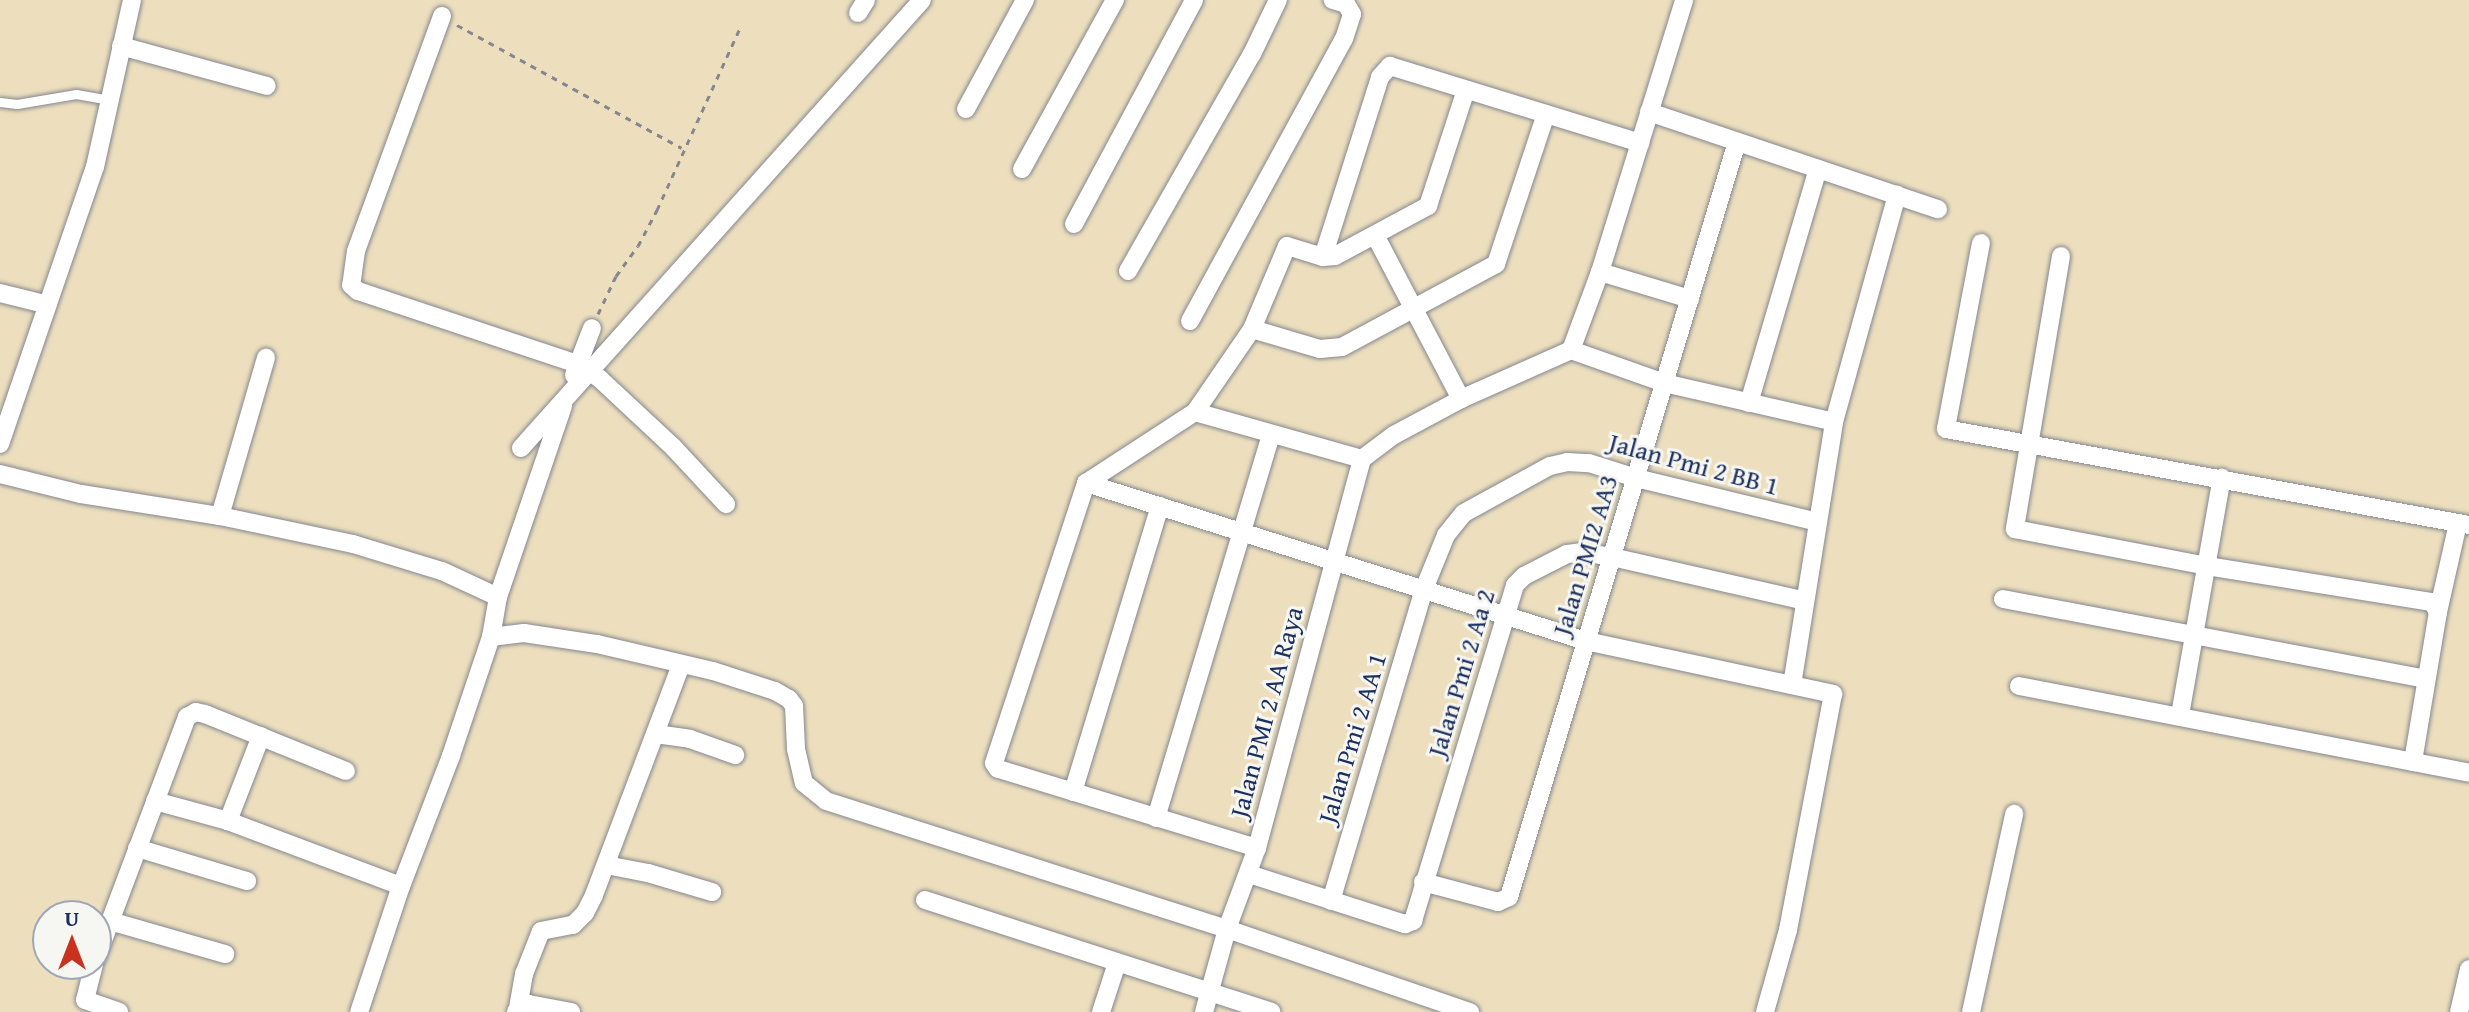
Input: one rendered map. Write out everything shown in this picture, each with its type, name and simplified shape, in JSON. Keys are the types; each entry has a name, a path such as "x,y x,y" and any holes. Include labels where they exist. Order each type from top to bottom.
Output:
{"street":[{"path":"0,444 95,167 132,0"},
{"path":"521,448 922,0"},
{"path":"966,109 1025,0"},
{"path":"1022,169 1115,0"},
{"path":"1074,224 1194,0"},
{"path":"1128,271 1252,54 1278,0"},
{"path":"1190,321 1344,39 1352,14 1346,4 1333,0"},
{"path":"1571,350 1600,272 1684,0"},
{"path":"442,16 356,251 351,285 358,291 578,364 600,379 673,447 726,504"},
{"path":"121,46 267,86"},
{"path":"1323,257 1385,70 1398,66 1640,143"},
{"path":"1257,848 998,769 993,757 1086,483 1195,412 1252,329 1287,246 1323,257 1335,256 1376,237 1428,206 1466,90"},
{"path":"1649,112 1938,209"},
{"path":"1252,329 1331,350 1413,311 1496,264 1546,114"},
{"name":"Jalan PMI2 AA3","path":"1423,882 1498,902 1509,897 1737,142"},
{"path":"1749,403 1818,169"},
{"path":"1792,685 1834,422 1897,195"},
{"path":"1376,237 1461,399"},
{"path":"1981,243 1946,429 2463,524 2438,612 2413,762"},
{"path":"2061,256 2015,529 2207,566 2419,598 2432,602 2438,612"},
{"path":"1600,272 1690,299"},
{"path":"0,293 48,305"},
{"path":"359,1012 401,886 451,756 491,637 498,597 592,328"},
{"path":"1195,412 1362,459 1394,435 1461,399 1571,350 1664,383 1834,422"},
{"path":"220,516 266,358"},
{"path":"1156,818 1271,435"},
{"name":"Jalan PMI 2 AA Raya","path":"1204,1012 1227,929 1257,848 1362,459"},
{"name":"Jalan Pmi 2 BB 1","path":"1424,589 1446,535 1464,513 1550,466 1589,463 1636,478 1818,522"},
{"path":"0,474 81,494 220,516 397,555 498,597"},
{"path":"2180,715 2222,478"},
{"path":"1086,483 1586,641 1833,694 1788,930 1765,1012"},
{"path":"1073,792 1160,506"},
{"name":"Jalan Pmi 2 Aa 2","path":"1331,901 1405,924 1416,917 1423,882 1505,615 1515,585 1524,576 1567,554 1583,552 1805,601"},
{"name":"Jalan Pmi 2 AA 1","path":"1331,901 1424,589"},
{"path":"2003,599 2426,679"},
{"path":"491,637 524,633 622,649 725,675 789,699 794,706 796,749 804,783 826,801 1227,929 1470,1012"},
{"path":"517,1010 524,974 541,931 566,927 580,920 606,865 681,665"},
{"path":"2019,686 2469,773"},
{"path":"112,916 187,717 196,712 205,714 346,771"},
{"path":"656,734 690,739 735,755"},
{"path":"228,821 261,736"},
{"path":"155,801 228,821 401,886"},
{"path":"1971,1012 2014,814"},
{"path":"137,848 247,881"},
{"path":"606,865 648,873 712,892"},
{"path":"1249,874 1331,901"},
{"path":"925,900 1271,1012"},
{"path":"112,922 225,954"},
{"path":"1101,1012 1117,963"},
{"path":"2459,1012 2469,969"},
{"path":"89,980 85,1000 119,1012"},
{"path":"517,1010 529,1004 571,1012"}],"lane":[{"path":"0,102 17,104 76,94 111,100"}],"path":[{"path":"442,16 683,149"},
{"path":"592,328 616,276 638,246 657,210 740,28"}]}
